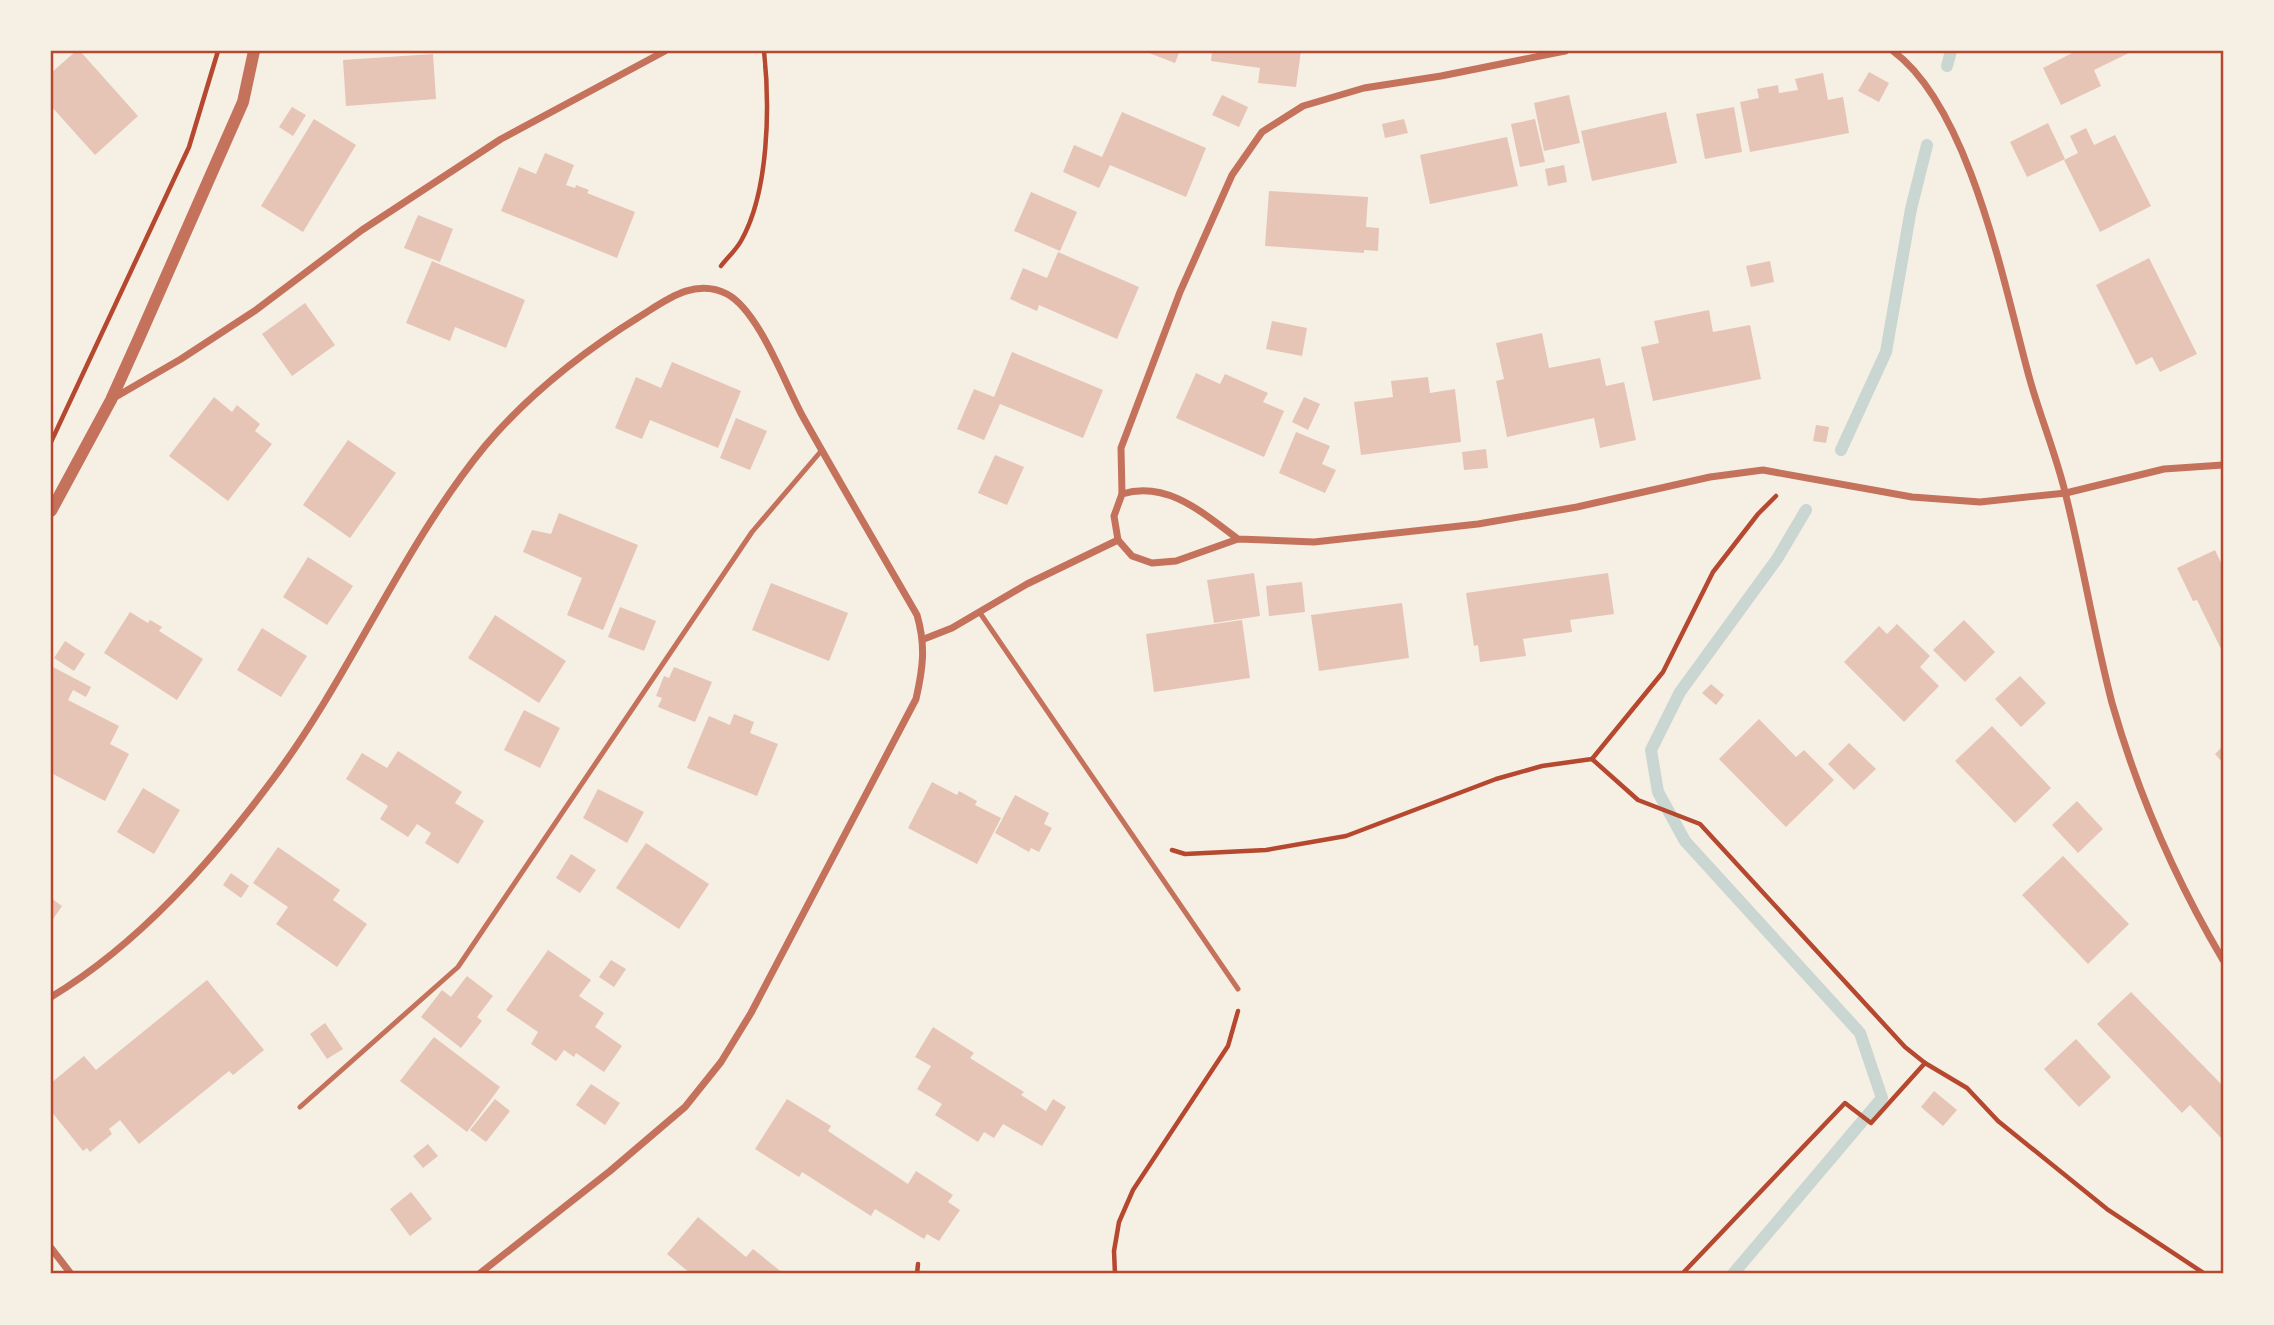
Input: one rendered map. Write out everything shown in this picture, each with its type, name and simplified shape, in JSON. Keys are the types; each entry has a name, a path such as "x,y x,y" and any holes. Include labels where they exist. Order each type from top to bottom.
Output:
{"street":[{"path":"51,511 111,400 243,102 254,51"},
{"path":"111,400 256,310 362,230 501,139 665,51"},
{"path":"1565,51 1441,76 1364,88 1303,106 1262,132 1232,175 1176,303 1121,448 1122,494 1114,516 1118,540 1132,556 1152,563 1176,561 1200,550 1238,539 1314,542 1382,536 1577,507 1763,470 1912,497 1966,501 2066,493 2164,469 2223,465"},
{"path":"1893,51 1938,107 1979,189 2034,399 2066,493 2093,628 2110,693 2153,826 2198,917 2223,960"},
{"path":"51,997 132,934 192,879 257,799 344,670 449,495 494,436 531,398 583,352 679,292 710,288 730,296 752,319 822,450 917,615 924,639 924,662 916,699 751,1013 721,1062 679,1112 610,1171 479,1274"},
{"path":"1122,494 1142,488 1163,492 1198,509 1238,539"},
{"path":"924,639 980,613 1027,584 1118,540"},
{"path":"51,1248 71,1274"}],"lane":[{"path":"300,1107 458,967 752,532 822,450"},
{"path":"980,613 1238,989"}],"path":[{"path":"51,442 189,147 218,51"},
{"path":"710,288 719,268 741,243 753,213 762,173 768,83 764,51"},
{"path":"1136,840 1185,854 1266,850 1333,838 1496,779 1542,766 1592,759 1663,673 1713,572 1758,514 1797,476"},
{"path":"1592,759 1638,800 1700,824 1863,1004 1925,1063 1967,1088 1998,1121 2107,1209 2205,1274"},
{"path":"1115,1274 1114,1251 1119,1222 1133,1190 1228,1046 1237,1017 1238,989"},
{"path":"1682,1274 1845,1102 1871,1123 1925,1063"},
{"path":"917,1274 918,1264"}],"building":[{"path":"76,51 80,51 138,116 95,155 51,106 51,73"},
{"path":"1144,51 1174,51 1179,53 1175,63"},
{"path":"1212,51 1301,51 1296,87 1258,83 1260,68 1211,61"},
{"path":"2076,51 2133,51 2094,70 2101,86 2061,105 2043,68"},
{"path":"433,54 436,99 346,106 343,60"},
{"path":"1869,72 1889,83 1879,102 1858,91"},
{"path":"1823,73 1828,100 1843,97 1849,133 1750,152 1740,102 1759,98 1757,89 1778,85 1779,93 1798,90 1795,79"},
{"path":"1222,95 1248,107 1239,127 1212,115"},
{"path":"1569,95 1580,143 1544,151 1534,103"},
{"path":"292,107 306,115 293,136 279,127"},
{"path":"1734,107 1742,152 1705,159 1696,114"},
{"path":"1122,112 1206,148 1186,197 1110,165 1099,188 1063,172 1074,145 1102,157"},
{"path":"1666,112 1677,163 1592,181 1581,131"},
{"path":"314,119 356,145 303,232 261,206"},
{"path":"1404,119 1408,133 1385,138 1382,124"},
{"path":"1535,119 1545,162 1520,167 1511,124"},
{"path":"2048,123 2065,159 2027,177 2010,142"},
{"path":"2086,128 2094,145 2115,135 2151,206 2100,232 2064,160 2078,153 2070,136"},
{"path":"1507,137 1518,186 1430,204 1420,155"},
{"path":"545,153 574,165 566,185 575,188 576,185 589,190 587,193 635,212 617,258 501,211 519,167 536,174"},
{"path":"1564,165 1567,182 1548,186 1545,169"},
{"path":"1269,191 1368,197 1366,227 1379,228 1378,251 1364,250 1364,253 1265,246"},
{"path":"1031,192 1077,212 1060,251 1014,231"},
{"path":"418,215 453,229 440,262 404,248"},
{"path":"1058,252 1139,287 1117,339 1039,305 1037,311 1010,299 1023,268 1047,278"},
{"path":"2149,258 2197,354 2160,372 2152,357 2136,365 2096,285"},
{"path":"432,261 525,300 506,348 455,327 450,341 406,323"},
{"path":"1770,261 1774,282 1751,287 1746,266"},
{"path":"305,303 335,345 292,376 262,334"},
{"path":"1709,310 1713,332 1750,325 1761,379 1653,401 1641,347 1659,343 1654,321"},
{"path":"1272,321 1307,328 1302,356 1266,349"},
{"path":"1542,333 1549,368 1600,358 1606,386 1624,382 1636,440 1600,448 1594,418 1507,437 1496,381 1504,379 1496,343"},
{"path":"1012,352 1103,390 1083,438 1000,404 984,440 957,429 974,389 994,397"},
{"path":"672,362 741,391 718,448 650,420 642,439 615,428 636,377 661,388"},
{"path":"1196,373 1220,384 1225,374 1268,393 1263,402 1284,411 1264,457 1176,418"},
{"path":"1428,377 1430,393 1455,389 1461,442 1361,455 1354,402 1393,397 1391,381"},
{"path":"214,397 232,412 237,405 260,424 255,431 272,444 228,501 169,456"},
{"path":"1304,397 1320,404 1308,430 1292,422"},
{"path":"736,418 767,431 750,470 720,458"},
{"path":"1816,425 1829,427 1826,443 1813,441"},
{"path":"1296,432 1330,446 1322,464 1336,470 1325,493 1279,473"},
{"path":"348,440 396,473 350,538 303,505"},
{"path":"1486,449 1488,468 1464,470 1462,452"},
{"path":"995,455 1024,467 1007,505 978,493"},
{"path":"559,513 638,545 603,630 567,615 582,578 523,552 532,530 551,534"},
{"path":"2215,550 2223,567 2223,653 2197,600 2193,601 2177,568"},
{"path":"308,557 353,586 327,625 283,597"},
{"path":"1254,573 1260,616 1214,623 1207,580"},
{"path":"1608,573 1614,614 1570,620 1572,632 1523,639 1526,656 1480,662 1478,645 1474,646 1466,593"},
{"path":"1302,582 1305,612 1269,616 1266,586"},
{"path":"771,583 848,613 829,661 752,630"},
{"path":"1402,603 1409,658 1319,671 1311,615"},
{"path":"620,607 656,621 644,651 608,637"},
{"path":"130,612 148,623 150,620 162,627 159,631 203,659 177,700 104,653"},
{"path":"495,615 566,661 539,703 468,658"},
{"path":"1242,620 1250,678 1154,692 1146,634"},
{"path":"1964,620 1995,652 1965,682 1933,650"},
{"path":"1897,624 1930,656 1920,667 1939,686 1904,722 1844,662 1879,626 1887,634"},
{"path":"262,628 307,656 281,697 237,670"},
{"path":"65,641 85,654 74,671 54,658"},
{"path":"51,666 91,687 86,697 73,690 68,700 119,726 110,744 129,754 105,801 51,773"},
{"path":"674,667 712,682 695,722 658,707 662,698 656,696 664,676 669,678"},
{"path":"2020,676 2046,703 2021,727 1995,699"},
{"path":"1711,684 1724,695 1716,705 1702,693"},
{"path":"524,710 560,728 540,768 504,750"},
{"path":"734,714 754,722 750,733 778,744 757,796 687,768 709,716 730,725"},
{"path":"1759,719 1796,757 1804,750 1834,780 1786,827 1719,759"},
{"path":"1992,726 2051,788 2015,823 1955,761"},
{"path":"1849,743 1876,769 1854,790 1828,764"},
{"path":"2223,746 2223,763 2215,754"},
{"path":"398,751 462,792 455,803 484,821 458,864 425,843 431,833 417,824 408,837 380,819 388,806 346,779 362,753 387,768"},
{"path":"932,782 957,795 959,791 977,801 975,805 1001,818 977,864 908,828"},
{"path":"143,788 180,810 154,854 117,832"},
{"path":"598,789 644,812 627,843 583,818"},
{"path":"1015,795 1049,813 1044,824 1052,828 1039,852 1031,848 1029,852 995,833"},
{"path":"2077,801 2103,829 2078,853 2052,825"},
{"path":"646,843 709,884 679,929 616,888"},
{"path":"278,847 340,890 333,900 367,924 337,967 276,924 288,907 253,883"},
{"path":"571,854 596,870 580,893 556,878"},
{"path":"2063,856 2129,924 2088,964 2022,895"},
{"path":"231,873 249,886 241,898 223,885"},
{"path":"51,898 62,906 51,922"},
{"path":"548,950 591,980 579,996 604,1013 595,1027 622,1046 604,1072 576,1053 574,1057 564,1050 556,1061 531,1044 538,1032 506,1010"},
{"path":"611,960 626,969 614,987 599,977"},
{"path":"467,976 493,996 477,1017 482,1021 461,1048 421,1017 442,990 451,997"},
{"path":"207,980 264,1050 233,1075 229,1071 139,1144 120,1120 109,1129 112,1134 90,1152 87,1148 83,1151 51,1111 51,1083 84,1056 96,1070"},
{"path":"2131,992 2223,1086 2223,1140 2190,1105 2182,1113 2097,1024"},
{"path":"325,1023 343,1049 327,1059 310,1034"},
{"path":"933,1027 974,1053 970,1058 1024,1092 1021,1095 1046,1111 1053,1099 1066,1107 1042,1146 1003,1124 994,1138 984,1132 978,1142 935,1115 942,1104 917,1089 931,1066 915,1057"},
{"path":"434,1037 500,1087 467,1132 400,1081"},
{"path":"2076,1039 2111,1077 2079,1107 2044,1069"},
{"path":"591,1084 620,1103 605,1125 576,1105"},
{"path":"1934,1091 1957,1110 1943,1126 1921,1107"},
{"path":"495,1099 510,1111 486,1142 470,1130"},
{"path":"787,1099 831,1126 828,1131 908,1184 916,1171 953,1195 948,1202 960,1210 939,1241 927,1234 924,1239 875,1209 871,1216 802,1172 799,1177 755,1149"},
{"path":"428,1144 438,1156 423,1168 413,1156"},
{"path":"411,1192 432,1219 410,1236 390,1209"},
{"path":"698,1217 746,1257 753,1249 784,1274 691,1274 667,1254"}],"waterway":[{"path":"1947,66 1951,51"},
{"path":"1841,450 1886,352 1911,209 1927,145"},
{"path":"1733,1274 1882,1098 1860,1033 1685,841 1658,792 1651,750 1680,692 1777,559 1806,510"}]}
